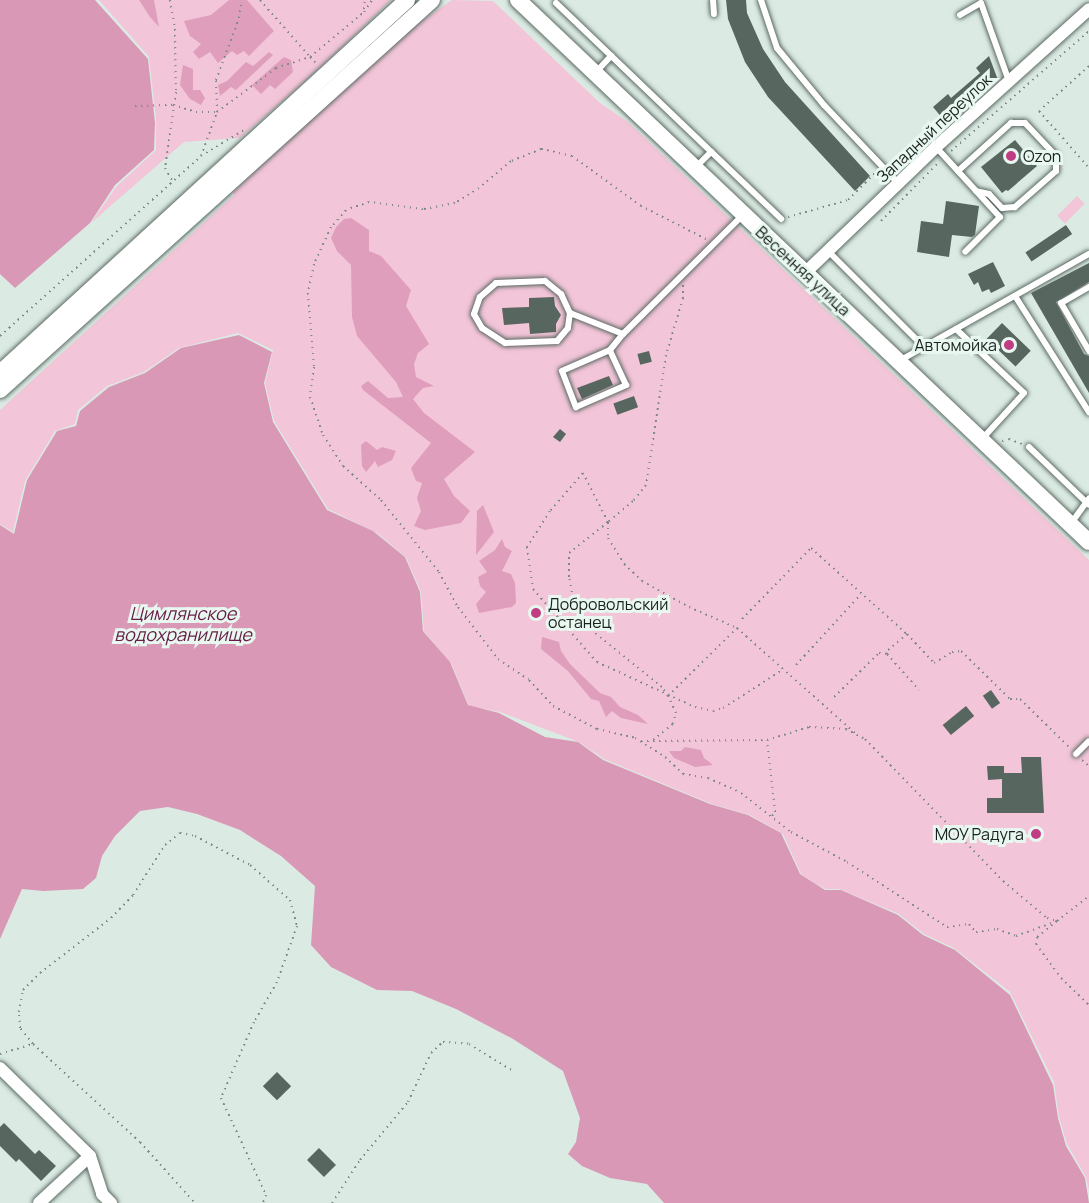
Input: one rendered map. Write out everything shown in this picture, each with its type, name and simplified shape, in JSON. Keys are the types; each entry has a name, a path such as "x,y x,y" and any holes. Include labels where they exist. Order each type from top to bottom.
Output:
{"main road":[{"path":"0,373 407,0"},
{"path":"0,390 432,0"},
{"name":"Весенняя улица","path":"518,0 1089,542"}],"street":[{"name":"Западный переулок","path":"805,273 898,183 941,152 1009,81 1089,9"},
{"path":"0,1068 90,1156 102,1194 111,1203"},
{"path":"39,1203 90,1156"}],"lane":[{"path":"713,0 714,14"},
{"path":"761,0 777,48 824,105 898,183"},
{"path":"960,15 980,2 1009,81"},
{"path":"556,3 781,219"},
{"path":"594,74 612,56"},
{"path":"958,171 1011,123 1025,123 1056,156 1056,171 1016,207 1002,208 989,194 976,190"},
{"path":"695,169 711,152"},
{"path":"941,152 1000,217 965,252"},
{"path":"610,350 626,385 576,408 562,371 610,350 623,333 743,214"},
{"path":"827,250 924,347"},
{"path":"898,362 1089,254"},
{"path":"570,313 568,328 557,341 505,343 482,328 474,314 480,297 496,283 545,281 561,294 570,313 623,333"},
{"path":"1089,288 1061,303 1089,351"},
{"path":"1015,296 1089,412"},
{"path":"956,329 1024,393 985,443"},
{"path":"1029,447 1088,502 1070,524"},
{"path":"1076,754 1089,741"}],"path":[{"path":"170,0 175,29 176,92 165,168 172,182"},
{"path":"201,156 218,112 216,80 239,18 242,0"},
{"path":"260,0 320,68"},
{"path":"364,12 365,0"},
{"path":"135,106 173,105 196,112 218,112 276,68 310,57 364,12 372,0"},
{"path":"881,221 941,152 1089,31"},
{"path":"1089,66 1039,111 1089,168"},
{"path":"0,336 201,156 249,129"},
{"path":"714,243 641,206 572,156 541,149 511,161 479,188 455,203 423,209 369,202 346,210 331,227 314,264 308,293 314,367 310,397 323,435 343,466 381,500 396,518 438,572 458,607 498,659 529,680 553,706 597,729 641,741 767,740 809,727 838,728 855,733 866,739 1003,881 1047,918 1057,921"},
{"path":"781,219 848,200 882,166"},
{"path":"653,740 673,724 676,713 662,687 584,624 574,604 569,577 569,553 633,501 646,485 666,355 683,298 684,273"},
{"path":"985,443 1009,439 1029,447"},
{"path":"783,669 723,708 712,711 668,696 597,662 533,589 526,547 550,511 584,473 608,522 608,538 624,564 642,581 689,607 737,628 855,733"},
{"path":"742,620 811,548 907,634 934,663 952,652 961,651 1010,699 1020,699 1076,754"},
{"path":"796,665 862,593"},
{"path":"668,696 737,628"},
{"path":"887,654 888,650 907,634"},
{"path":"834,697 879,653 887,654 919,690"},
{"path":"767,740 775,812 772,816"},
{"path":"641,741 683,774 708,778 741,793 791,832 847,862 947,927 969,924 976,932 997,929 1016,936 1057,921"},
{"path":"195,1203 140,1142 33,1044 20,1028 19,1012 23,990 40,973 111,918 126,903 165,844 180,833 195,836 250,865 290,900 297,926 277,982 254,1022 221,1098 266,1195 264,1203"},
{"path":"1089,896 1038,937 1036,944 1061,978 1089,1005"},
{"path":"333,1203 360,1160 408,1102 431,1053 443,1042 469,1044 513,1071"},
{"path":"0,1054 33,1044"}],"shaded area":[{"path":"99,0 391,0 320,68 240,138 184,142 91,223 116,187 156,150 156,119 149,57"},
{"path":"139,0 154,0 159,27 150,17"},
{"path":"229,0 247,0 274,31 249,56 244,51 237,55 232,51 218,63 210,52 199,59 193,52 201,44 190,36 184,21 211,15"},
{"path":"452,0 493,1 600,103 628,122 1089,560 1089,1190 1086,1177 1067,1144 1059,1117 1054,1082 1010,992 954,948 924,934 899,914 839,889 826,889 816,884 801,874 783,834 750,815 712,804 604,759 579,742 500,712 469,706 452,665 424,631 421,592 406,557 377,533 328,509 274,421 265,383 273,350 238,333 179,348 144,372 107,386 78,410 75,424 55,431 25,481 13,532 0,524 0,410 234,195 233,192 393,41"},
{"path":"269,52 273,55 236,90 231,87 220,96 218,85 227,81 246,62 253,66"},
{"path":"284,57 291,60 293,72 275,89 270,85 261,94 252,85"},
{"path":"183,65 193,69 193,90 200,90 205,98 201,105 190,99 180,85"},
{"path":"1077,196 1085,204 1065,224 1057,216"},
{"path":"351,218 369,230 369,251 381,256 411,290 406,306 429,344 418,353 414,364 416,377 434,386 423,388 413,399 424,413 475,452 444,479 454,496 470,511 461,523 425,530 414,526 421,511 417,498 422,483 416,481 411,468 431,443 363,390 361,386 368,381 388,398 403,397 396,382 357,336 352,317 351,265 337,251 331,238 336,227 344,219"},
{"path":"366,441 377,450 382,447 396,451 392,460 378,467 375,461 366,472 362,466 361,445"},
{"path":"483,505 494,532 476,555 477,511"},
{"path":"502,539 505,547 512,551 502,571 511,574 515,583 516,603 512,607 479,613 476,604 486,592 480,586 478,577 487,572 479,561 495,550"},
{"path":"542,637 559,642 561,651 570,664 600,693 611,697 620,707 638,715 648,724 621,718 612,711 606,717 599,701 591,699 568,671 541,649"},
{"path":"685,747 701,750 704,758 713,765 695,767 674,758 669,751 681,751"}],"water":[{"path":"0,0 95,0 148,59 155,123 154,150 115,185 90,223 15,288 0,274"},
{"name":"Цимлянское водохранилище","path":"239,335 272,352 264,383 273,422 327,510 373,531 405,557 420,592 423,631 450,662 468,705 499,713 545,737 578,742 603,760 710,804 748,815 781,833 800,874 825,890 841,890 898,915 923,935 955,950 1010,995 1053,1085 1058,1118 1066,1146 1085,1178 1089,1203 664,1203 647,1184 610,1178 582,1166 568,1154 576,1142 580,1118 563,1071 513,1039 456,1009 412,991 377,990 331,967 311,945 315,886 281,856 240,830 197,814 168,807 140,811 115,836 102,856 96,878 83,889 43,891 22,889 0,939 0,525 14,534 27,480 57,431 76,426 80,411 109,387 145,373 181,348"}],"building":[{"path":"726,0 746,0 747,13 763,49 785,82 870,176 855,191 768,97 745,62 728,19"},
{"path":"989,56 998,80 947,124 933,107 948,94 951,98 980,73 976,68"},
{"path":"1015,140 1037,166 1008,191 1002,193 981,167"},
{"path":"946,201 979,206 975,235 972,237 952,235 949,257 917,252 921,221 943,224"},
{"path":"1066,225 1072,234 1032,262 1025,252"},
{"path":"993,262 1005,286 991,293 989,289 982,292 978,282 974,285 968,274"},
{"path":"1089,263 1089,282 1056,302 1084,354 1089,356 1089,393 1031,293"},
{"path":"554,297 555,306 561,315 556,324 556,332 530,334 529,323 504,325 502,308 529,307 529,298"},
{"name":"Автомойка","path":"1002,323 1031,351 1015,367 987,339"},
{"path":"649,351 652,362 640,365 637,354"},
{"path":"609,376 613,385 582,399 577,388"},
{"path":"634,396 638,407 617,415 613,404"},
{"path":"560,429 566,434 560,442 553,437"},
{"path":"991,690 1000,703 992,709 983,696"},
{"path":"966,706 974,716 951,735 943,725"},
{"path":"1021,757 1041,757 1044,813 987,813 987,798 1002,798 1002,779 988,780 987,766 1004,766 1004,773 1022,773"},
{"path":"277,1072 291,1086 277,1100 263,1086"},
{"path":"4,1123 35,1154 39,1150 56,1166 41,1181 19,1159 16,1162 0,1146 0,1127"},
{"path":"319,1148 336,1165 324,1177 307,1160"}],"place":[{"name":"Ozon","path":"1011,156"},
{"name":"Автомойка","path":"1009,345"},
{"name":"Добровольский останец","path":"536,613"},
{"name":"МОУ Радуга","path":"1036,834"}]}
